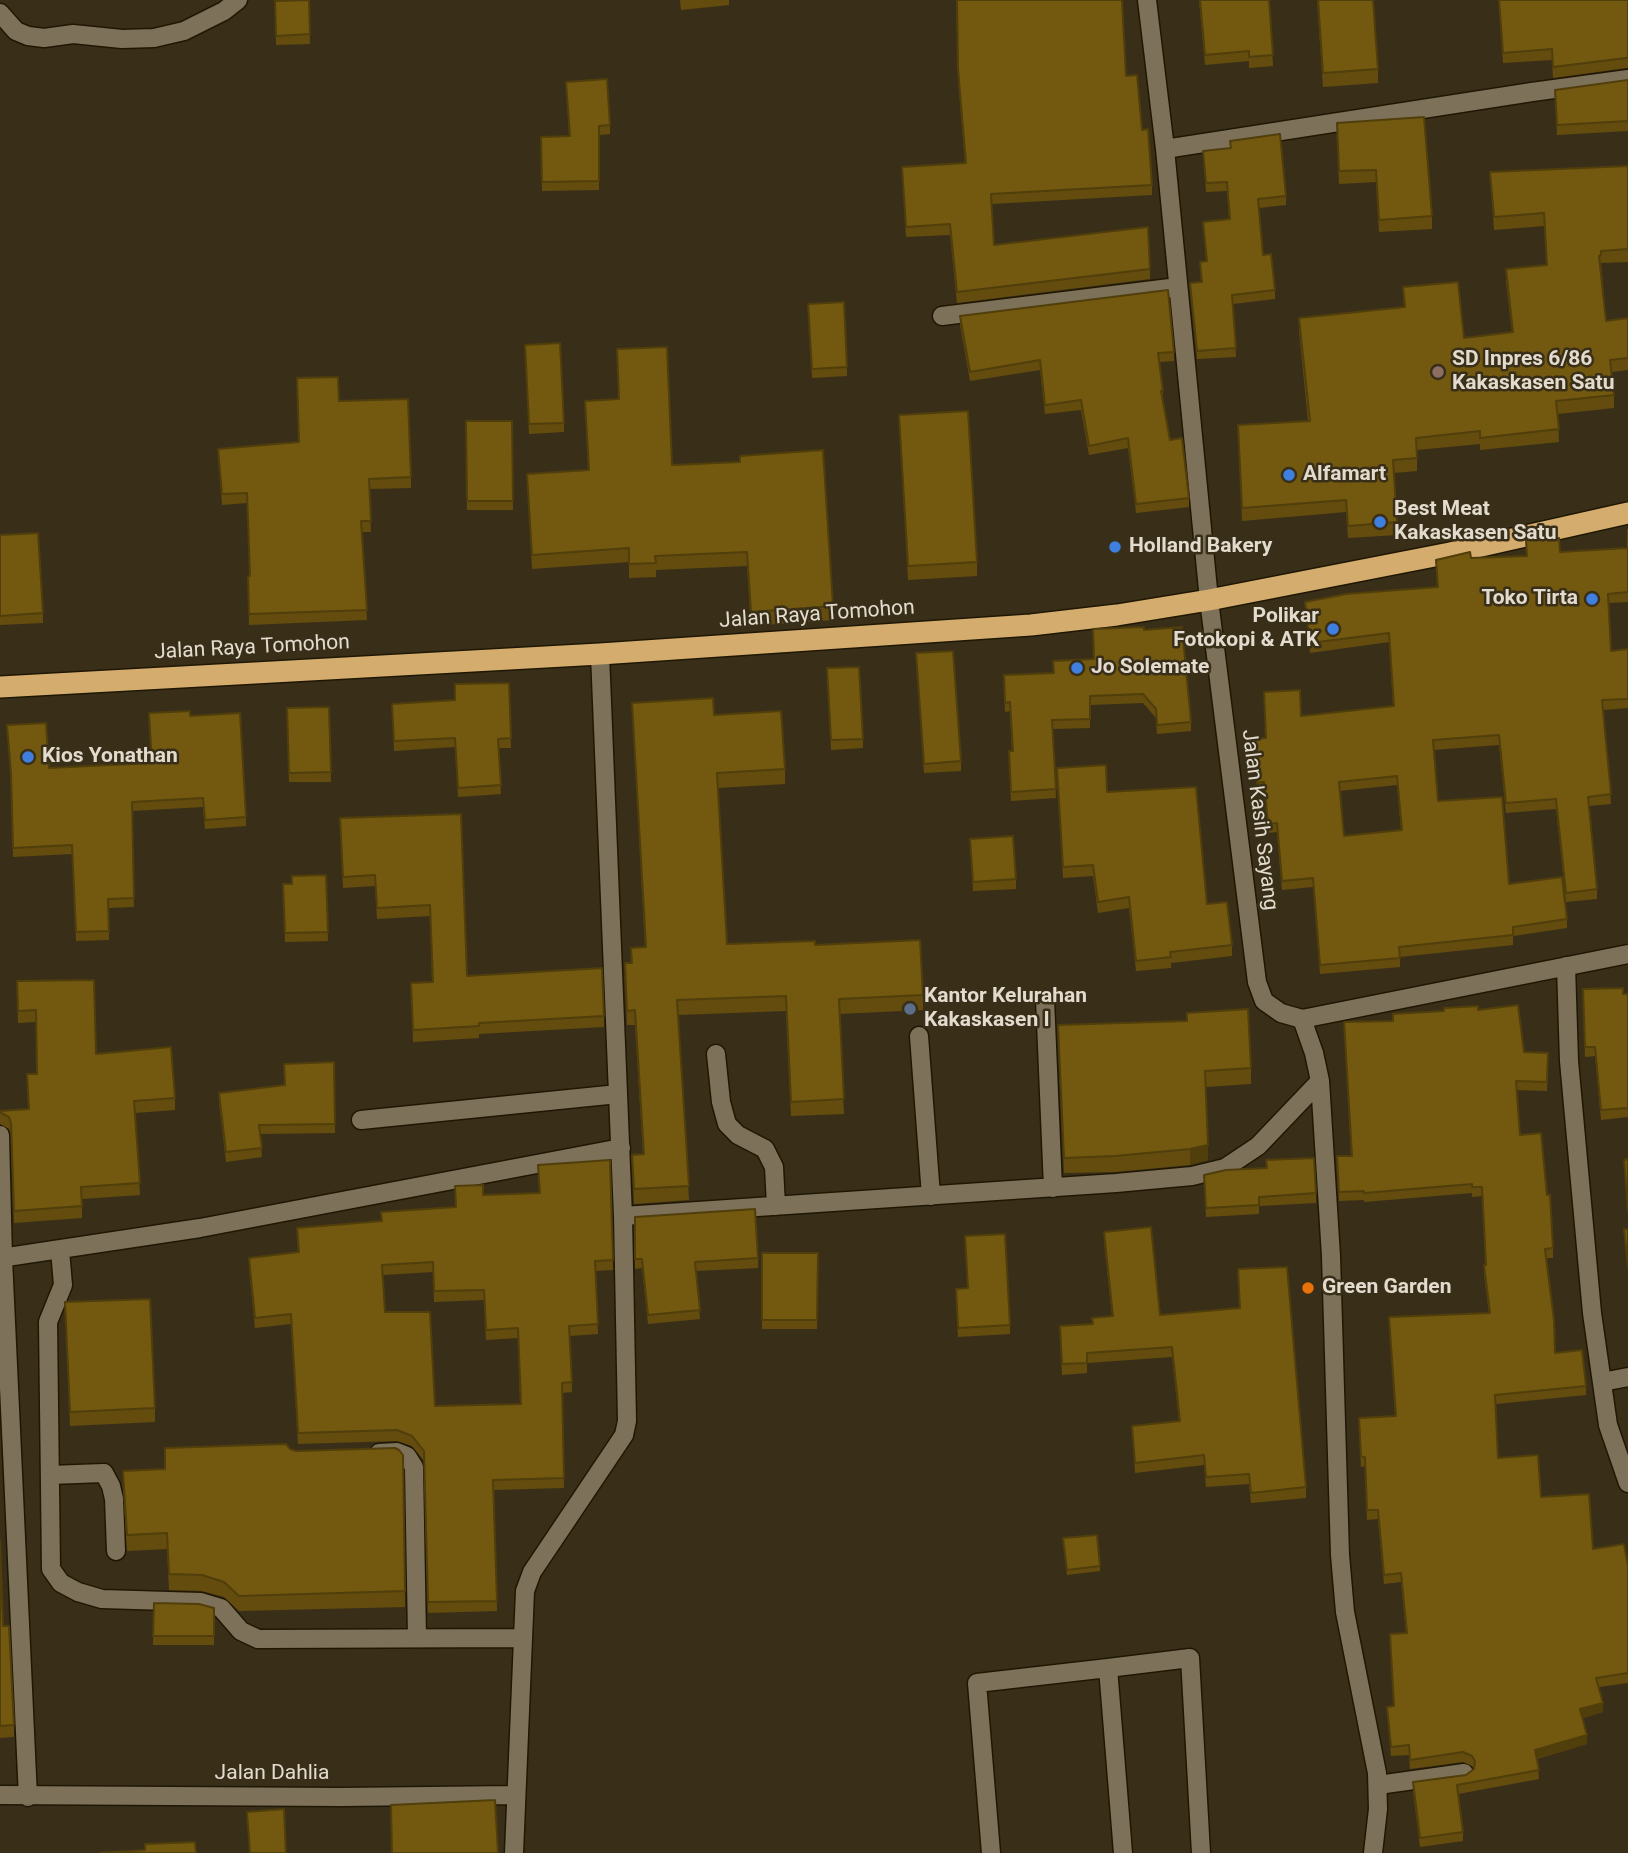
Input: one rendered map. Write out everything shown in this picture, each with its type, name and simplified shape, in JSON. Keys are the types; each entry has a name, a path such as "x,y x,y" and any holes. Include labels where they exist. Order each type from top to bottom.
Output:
{"highway":[{"name":"Jalan Raya Tomohon","path":"0,687 600,654 1031,625 1209,600 1450,553 1628,513"}],"street":[{"path":"0,13 16,31 28,36 44,38 73,34 122,39 144,38 184,32 224,11 238,0"},
{"name":"Jalan Kasih Sayang","path":"1147,0 1165,149 1209,600 1257,982 1264,1001 1281,1013 1302,1020"},
{"path":"1165,149 1628,79"},
{"path":"942,316 1178,288"},
{"path":"514,1853 525,1591 531,1572 626,1430 624,1216 600,654"},
{"path":"1373,1853 1378,1809 1377,1773 1345,1612 1340,1555 1331,1256 1320,1081 1314,1053 1302,1020 1628,954"},
{"path":"1566,966 1569,1061 1592,1313 1608,1425 1628,1483"},
{"path":"1045,999 1053,1188"},
{"path":"919,1035 931,1196"},
{"path":"716,1054 721,1102 727,1124 738,1135 765,1149 774,1167 776,1206"},
{"path":"624,1216 1053,1188 1192,1176 1225,1168 1258,1146 1320,1081"},
{"path":"360,1121 618,1094"},
{"path":"0,1135 1,1258 27,1797"},
{"path":"1,1258 200,1228 621,1148"},
{"path":"60,1250 63,1286 48,1322 51,1569 61,1583 78,1592 102,1599 201,1602 221,1608 241,1631 258,1639 523,1638"},
{"path":"1602,1382 1628,1377"},
{"path":"359,1453 397,1452 407,1456 414,1467 417,1638"},
{"path":"50,1475 104,1473 114,1499 117,1551"},
{"path":"991,1853 978,1683 1190,1658 1201,1853"},
{"path":"1108,1668 1123,1853"},
{"path":"1378,1785 1464,1773"},
{"name":"Jalan Dahlia","path":"0,1795 516,1795"}],"building":[{"path":"309,0 310,34 276,36 275,1"},
{"path":"957,0 1122,0 1126,76 1137,75 1142,130 1148,129 1152,185 991,194 994,245 1148,227 1150,269 957,292 950,224 906,227 902,167 966,163 958,69"},
{"path":"1200,0 1269,0 1273,55 1249,57 1249,51 1205,55"},
{"path":"1318,0 1373,0 1378,69 1323,73"},
{"path":"1499,0 1628,0 1628,58 1553,67 1552,49 1503,53"},
{"path":"607,79 610,125 599,126 599,181 542,182 541,137 570,136 566,82"},
{"path":"1628,80 1628,121 1557,125 1555,90"},
{"path":"1424,117 1432,216 1379,220 1376,170 1339,171 1337,123"},
{"path":"1280,134 1286,196 1258,199 1263,255 1271,254 1275,290 1232,295 1236,348 1197,351 1190,283 1202,282 1200,262 1207,261 1203,222 1230,219 1227,182 1206,183 1203,151 1231,148 1230,141"},
{"path":"1628,166 1628,249 1601,251 1599,256 1606,321 1628,318 1628,358 1610,360 1614,395 1556,401 1559,429 1480,438 1480,431 1416,438 1417,458 1393,460 1397,522 1348,526 1346,500 1242,508 1238,425 1310,421 1299,318 1405,307 1403,287 1458,282 1464,338 1513,332 1506,269 1547,265 1544,213 1494,217 1490,172"},
{"path":"1168,290 1174,352 1158,353 1161,391 1170,440 1182,438 1189,498 1136,504 1128,438 1089,446 1081,400 1045,405 1040,360 970,372 960,316"},
{"path":"844,302 847,367 812,369 808,304"},
{"path":"560,343 564,423 529,424 525,345"},
{"path":"667,347 672,465 740,462 740,456 823,450 833,606 751,612 747,552 655,556 656,563 629,564 629,548 532,555 527,474 589,470 585,401 619,399 617,349"},
{"path":"338,377 339,401 408,399 411,477 369,479 371,521 361,521 367,610 249,614 247,493 222,494 218,449 299,442 297,378"},
{"path":"968,411 977,562 908,566 899,415"},
{"path":"466,421 512,421 513,501 467,501"},
{"path":"38,533 43,613 0,616 0,535"},
{"path":"1559,538 1560,552 1628,548 1628,592 1608,594 1611,651 1628,649 1628,699 1602,700 1611,794 1588,797 1597,889 1566,893 1556,799 1506,803 1499,735 1433,740 1438,801 1502,797 1509,884 1562,877 1567,919 1513,927 1513,935 1399,947 1400,958 1320,965 1313,878 1282,881 1277,823 1268,824 1264,782 1257,783 1254,739 1266,738 1264,692 1300,690 1301,716 1394,706 1389,633 1310,643 1305,602 1346,594 1438,587 1436,560 1470,552 1471,558 1527,556 1526,540","holes":["1397,776 1402,830 1344,836 1339,782"]},
{"path":"1144,627 1144,630 1182,627 1191,722 1157,725 1156,709 1143,694 1090,696 1090,719 1052,720 1056,789 1011,792 1009,751 1013,751 1010,702 1005,703 1004,675 1054,673 1053,661 1094,659 1093,629"},
{"path":"953,651 961,761 924,764 916,653"},
{"path":"859,667 863,739 831,740 827,668"},
{"path":"509,683 511,738 498,739 501,785 458,788 455,738 394,741 392,704 455,700 455,684"},
{"path":"713,698 714,715 781,711 785,769 717,773 727,944 815,941 815,945 920,940 923,995 839,999 844,1099 791,1102 786,996 677,1000 689,1186 634,1189 632,1155 644,1154 635,1010 627,1011 625,963 632,963 631,948 646,947 632,703"},
{"path":"329,707 331,772 289,773 287,708"},
{"path":"190,711 190,716 240,713 246,817 205,820 203,798 132,802 134,898 108,899 109,931 76,932 72,845 13,848 7,725 46,723 49,768 152,763 149,713"},
{"path":"1106,765 1107,792 1196,787 1207,904 1227,902 1232,945 1170,952 1171,957 1136,961 1129,897 1098,902 1093,865 1063,867 1057,768"},
{"path":"461,814 467,976 602,968 604,1016 479,1023 479,1026 413,1030 411,983 433,982 430,905 377,908 375,875 343,877 340,818"},
{"path":"1013,836 1016,879 973,882 970,839"},
{"path":"326,875 328,932 285,933 283,884 292,884 292,876"},
{"path":"94,980 96,1054 171,1047 175,1098 134,1101 140,1183 81,1187 82,1206 14,1211 11,1123 9,1117 0,1111 29,1109 27,1074 37,1074 36,1010 18,1011 17,981"},
{"path":"1623,988 1623,994 1628,994 1628,1108 1601,1110 1595,1047 1585,1047 1583,989"},
{"path":"1518,1005 1524,1052 1548,1053 1547,1082 1516,1081 1520,1135 1541,1133 1547,1195 1550,1195 1553,1248 1545,1249 1554,1320 1555,1353 1582,1350 1586,1386 1495,1395 1498,1458 1538,1455 1541,1497 1589,1494 1593,1549 1624,1544 1628,1566 1628,1673 1596,1678 1603,1703 1580,1709 1587,1735 1535,1750 1539,1770 1457,1785 1463,1832 1420,1838 1413,1782 1466,1775 1474,1769 1475,1761 1472,1756 1463,1752 1410,1760 1409,1745 1391,1747 1387,1707 1394,1706 1390,1634 1407,1633 1401,1573 1384,1575 1378,1510 1367,1510 1365,1457 1361,1457 1359,1418 1396,1416 1389,1317 1490,1313 1484,1265 1482,1187 1472,1187 1472,1184 1364,1193 1339,1192 1337,1156 1352,1156 1344,1022 1393,1021 1393,1014 1444,1011 1444,1008 1478,1006 1478,1010"},
{"path":"1248,1009 1251,1068 1205,1071 1208,1145 1115,1156 1064,1158 1058,1025 1187,1021 1187,1013"},
{"path":"334,1062 335,1124 259,1125 262,1148 226,1152 219,1093 285,1085 284,1064"},
{"path":"1314,1158 1316,1193 1259,1197 1259,1205 1206,1208 1204,1175 1226,1170 1267,1168 1266,1160"},
{"path":"1628,1159 1628,1211 1624,1160"},
{"path":"610,1160 613,1260 595,1261 598,1324 569,1326 572,1382 562,1383 564,1478 493,1480 497,1601 428,1602 424,1451 412,1436 397,1430 298,1433 291,1314 255,1318 249,1258 299,1252 297,1228 382,1221 381,1212 456,1207 455,1186 483,1185 483,1195 540,1193 538,1165","holes":["433,1262 434,1291 484,1290 486,1330 518,1328 521,1404 435,1406 430,1312 385,1312 382,1265"]},
{"path":"755,1209 758,1258 695,1262 700,1310 648,1315 642,1259 635,1259 635,1217"},
{"path":"1151,1227 1160,1315 1240,1308 1238,1269 1287,1267 1306,1487 1251,1493 1249,1474 1206,1477 1204,1455 1135,1463 1132,1426 1180,1421 1172,1347 1087,1353 1087,1363 1062,1364 1060,1326 1093,1324 1092,1318 1113,1316 1104,1232"},
{"path":"1624,1229 1628,1229 1628,1267"},
{"path":"1005,1234 1010,1325 958,1328 956,1289 968,1288 965,1236"},
{"path":"762,1253 818,1253 817,1320 762,1320"},
{"path":"150,1299 155,1408 70,1412 65,1302"},
{"path":"286,1444 296,1451 399,1450 403,1455 405,1591 239,1596 224,1582 202,1575 169,1574 167,1533 127,1535 123,1471 165,1469 165,1448"},
{"path":"1097,1535 1100,1566 1067,1570 1063,1538"},
{"path":"0,1540 3,1626 9,1626 14,1725 0,1726"},
{"path":"154,1603 199,1604 214,1608 214,1636 153,1636"},
{"path":"495,1800 498,1853 392,1853 391,1805"},
{"path":"284,1809 286,1853 250,1853 247,1812"},
{"path":"195,1842 196,1853 100,1853 145,1850 145,1844"}],"place":[{"name":"SD Inpres 6/86 Kakaskasen Satu","path":"1438,372"},
{"name":"Alfamart","path":"1289,475"},
{"name":"Best Meat Kakaskasen Satu","path":"1380,522"},
{"name":"Holland Bakery","path":"1115,547"},
{"name":"Toko Tirta","path":"1592,599"},
{"name":"Polikar Fotokopi & ATK","path":"1333,629"},
{"name":"Jo Solemate","path":"1077,668"},
{"name":"Kios Yonathan","path":"28,757"},
{"name":"Kantor Kelurahan Kakaskasen I","path":"910,1009"},
{"name":"Green Garden","path":"1308,1288"}]}
